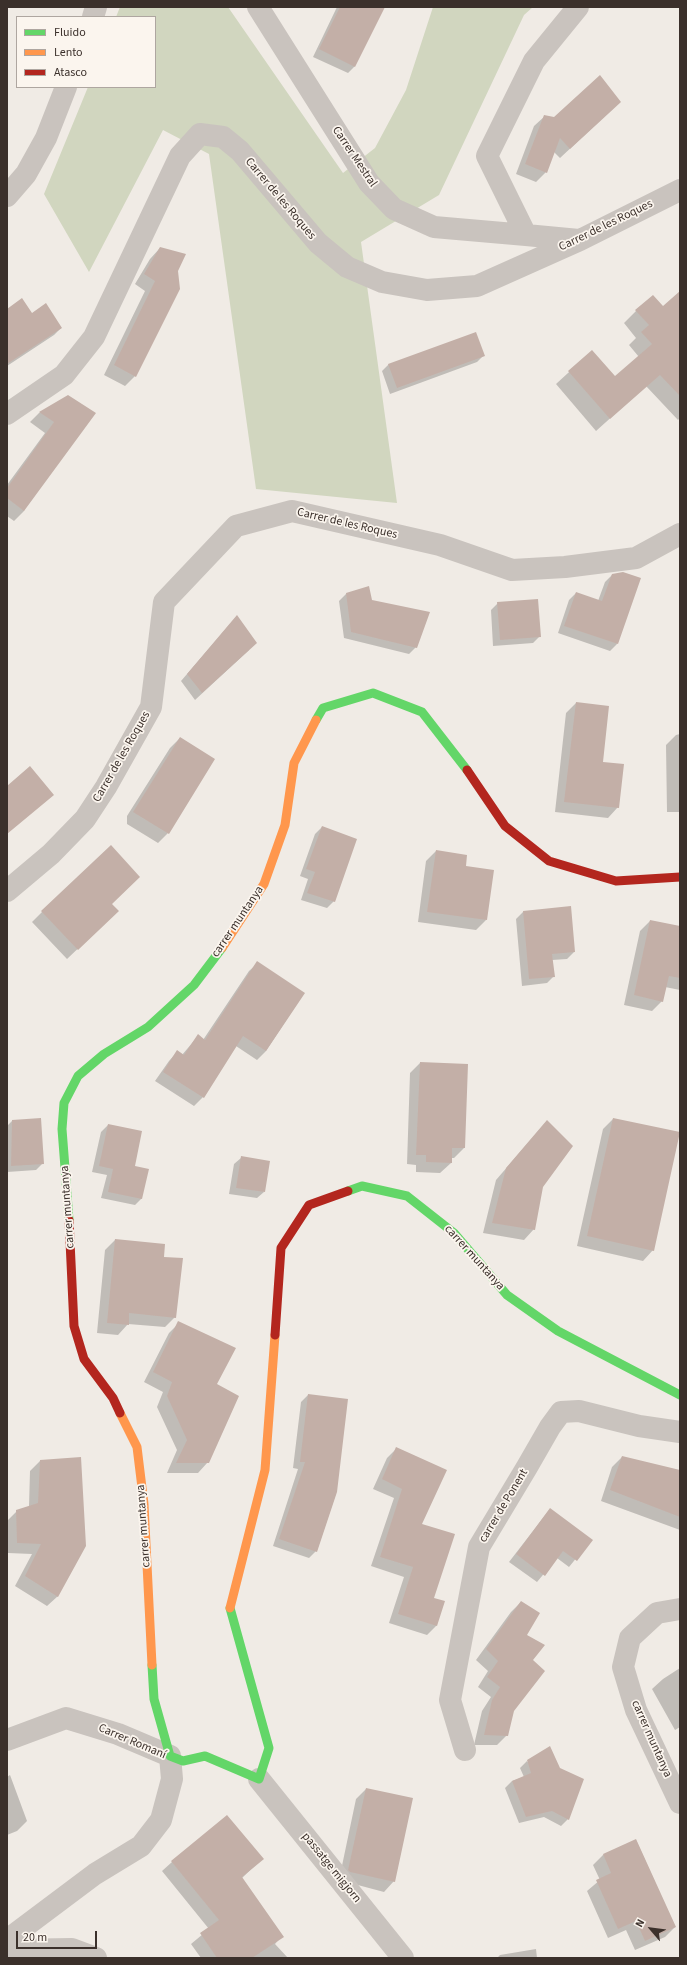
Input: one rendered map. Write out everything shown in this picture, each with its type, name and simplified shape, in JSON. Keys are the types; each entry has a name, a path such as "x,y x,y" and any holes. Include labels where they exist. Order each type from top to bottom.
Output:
{"street":[{"name":"Carrer Mestral","path":"258,7 369,183 394,209 434,227 580,240"},
{"path":"526,235 487,156 534,61 578,7"},
{"path":"7,196 26,174 46,138 66,88"},
{"name":"Carrer de les Roques","path":"7,414 64,375 94,337 138,248 180,156 200,134 223,137 240,151 318,243 347,267 382,282 427,290 477,286 580,240 680,190"},
{"name":"Carrer de les Roques","path":"7,891 51,854 85,819 106,787 151,707 164,602 236,526 292,511 440,545 512,570 565,568 636,558 680,534"},
{"name":"carrer muntanya","path":"170,1756 154,1699 144,1504 137,1447 113,1398 84,1359 74,1326 70,1229 62,1129 64,1103 78,1076 104,1054 154,1022 194,985 232,935 264,884 285,825 294,764 323,708 373,692 422,712 461,761 505,826 549,861 616,881 680,877"},
{"name":"carrer muntanya","path":"259,1779 269,1748 230,1609 265,1470 280,1248 309,1205 362,1186 407,1196 454,1233 506,1295 558,1331 680,1395"},
{"name":"carrer de Ponent","path":"465,1750 450,1700 479,1547 550,1427 561,1412 579,1412 639,1426 680,1432"},
{"name":"carrer muntanya","path":"680,1609 657,1612 630,1638 623,1666 636,1710 680,1803"},
{"name":"Carrer Romaní","path":"7,1740 66,1718 118,1734 170,1756 172,1779 161,1820 141,1846 95,1874 7,1940"},
{"path":"170,1756 183,1761 205,1756 259,1779"},
{"name":"passatge migjorn","path":"259,1779 403,1958"},
{"path":"7,1950 72,1949 96,1958"}],"green space":[{"path":"120,7 228,7 343,173 375,148 406,90 433,7 533,7 524,15 439,195 361,242 397,503 256,489 209,154 163,130 89,272 44,194 88,88 156,88 156,16 116,16"}],"building":[{"path":"340,7 385,7 355,67 319,49"},
{"path":"600,75 621,102 570,149 560,138 547,173 525,164 544,115 554,117"},
{"path":"160,247 186,254 178,271 180,289 136,377 114,365 155,281 144,274"},
{"path":"680,291 680,396 660,375 610,419 568,371 592,350 615,376 652,344 641,332 649,325 635,310 653,295 663,306"},
{"path":"22,298 32,313 46,303 62,328 7,364 7,309"},
{"path":"476,332 485,356 397,388 388,364"},
{"path":"68,395 96,413 24,511 7,498 7,488 54,422 39,412"},
{"path":"623,572 641,578 618,644 564,626 576,592 602,601 612,574"},
{"path":"369,586 372,600 430,612 417,648 351,632 346,593"},
{"path":"538,599 541,637 500,640 497,602"},
{"path":"237,615 257,643 202,693 187,674"},
{"path":"576,702 609,706 603,762 624,764 619,808 564,802"},
{"path":"180,737 215,759 169,834 133,812"},
{"path":"30,766 54,795 7,834 7,786"},
{"path":"322,826 357,839 335,902 307,893 315,872 306,869"},
{"path":"111,845 140,877 112,904 119,911 78,950 41,911"},
{"path":"436,850 467,855 466,866 494,870 487,920 427,912"},
{"path":"571,906 575,952 552,954 555,977 529,979 523,911"},
{"path":"650,920 680,926 680,978 669,976 663,1002 634,995"},
{"path":"257,961 305,993 266,1051 243,1036 204,1098 163,1072 177,1050 184,1055 198,1034 205,1040"},
{"path":"420,1062 468,1064 465,1148 452,1148 452,1163 426,1162 426,1155 416,1155"},
{"path":"41,1118 44,1164 11,1166 12,1120"},
{"path":"613,1118 680,1132 654,1251 587,1236"},
{"path":"547,1120 573,1146 543,1187 535,1230 492,1223 506,1168"},
{"path":"108,1124 142,1131 135,1166 149,1169 142,1199 108,1192 113,1169 99,1166"},
{"path":"241,1156 270,1161 265,1192 236,1188"},
{"path":"115,1239 165,1244 164,1257 183,1258 176,1318 129,1313 129,1325 107,1323"},
{"path":"178,1321 236,1348 217,1384 239,1396 209,1463 176,1463 187,1440 167,1396 172,1382 153,1372"},
{"path":"308,1394 348,1399 337,1492 317,1552 279,1539 305,1462 300,1462"},
{"path":"396,1447 447,1470 422,1524 455,1534 434,1598 445,1601 437,1626 398,1614 413,1567 380,1557 402,1489 382,1479"},
{"path":"622,1456 680,1470 680,1517 610,1490"},
{"path":"81,1457 86,1546 58,1597 25,1576 41,1544 17,1543 16,1510 38,1503 40,1460"},
{"path":"550,1508 593,1540 577,1561 563,1551 545,1576 516,1554"},
{"path":"521,1601 540,1613 527,1635 545,1645 533,1660 545,1671 514,1711 508,1736 484,1735 492,1700 500,1687 487,1677 498,1661 486,1649"},
{"path":"550,1746 560,1768 584,1779 569,1820 552,1811 526,1817 512,1781 531,1773 527,1760"},
{"path":"366,1788 413,1798 395,1882 350,1872 348,1870"},
{"path":"227,1815 264,1859 242,1877 284,1937 252,1958 217,1958 200,1933 219,1920 171,1861"},
{"path":"636,1839 676,1927 645,1941 636,1921 618,1929 596,1880 611,1873 603,1854"}],"traffic: fast":[{"path":"316,720 323,708 373,693 422,712 467,770"},
{"path":"69,1220 62,1129 64,1103 78,1076 104,1054 148,1027 194,985 222,948"},
{"path":"348,1191 362,1186 407,1196 454,1233 507,1295 558,1331 680,1395"},
{"path":"152,1665 154,1699 170,1756 183,1761 205,1756 259,1779 269,1748 230,1608"}],"traffic: slow":[{"path":"222,948 264,884 285,825 294,763 316,720"},
{"path":"230,1608 265,1470 275,1335"},
{"path":"120,1413 137,1447 144,1504 152,1665"}],"traffic: jam":[{"path":"467,770 505,826 549,861 616,881 680,877"},
{"path":"275,1335 281,1248 309,1205 348,1191"},
{"path":"69,1220 74,1326 84,1359 113,1398 120,1413"}]}
